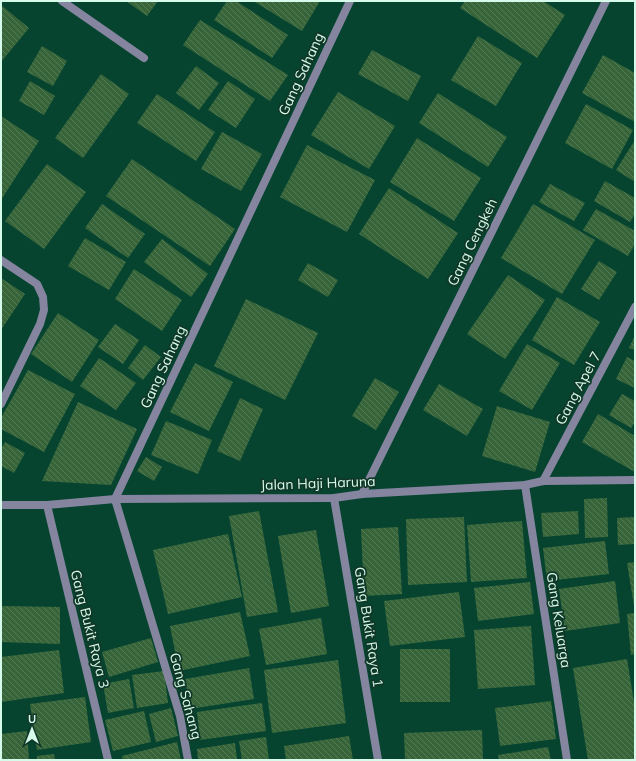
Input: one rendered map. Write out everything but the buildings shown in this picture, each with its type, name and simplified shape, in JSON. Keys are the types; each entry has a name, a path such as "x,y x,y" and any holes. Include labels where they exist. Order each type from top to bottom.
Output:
{"street":[{"path":"62,1 144,58"},
{"name":"Gang Sahang","path":"188,760 180,716 115,499 350,1"},
{"name":"Gang Cengkeh","path":"362,494 606,1"},
{"path":"1,260 36,284 43,297 44,310 40,324 1,404"},
{"name":"Gang Apel 7","path":"543,482 635,307"},
{"name":"Jalan Haji Haruna","path":"1,505 47,505 115,499 334,498 362,494 525,485 543,482 635,480"},
{"name":"Gang Keluarga","path":"525,485 567,760"},
{"name":"Gang Bukit Raya 1","path":"334,498 378,760"},
{"name":"Gang Bukit Raya 3","path":"47,505 108,760"}]}
